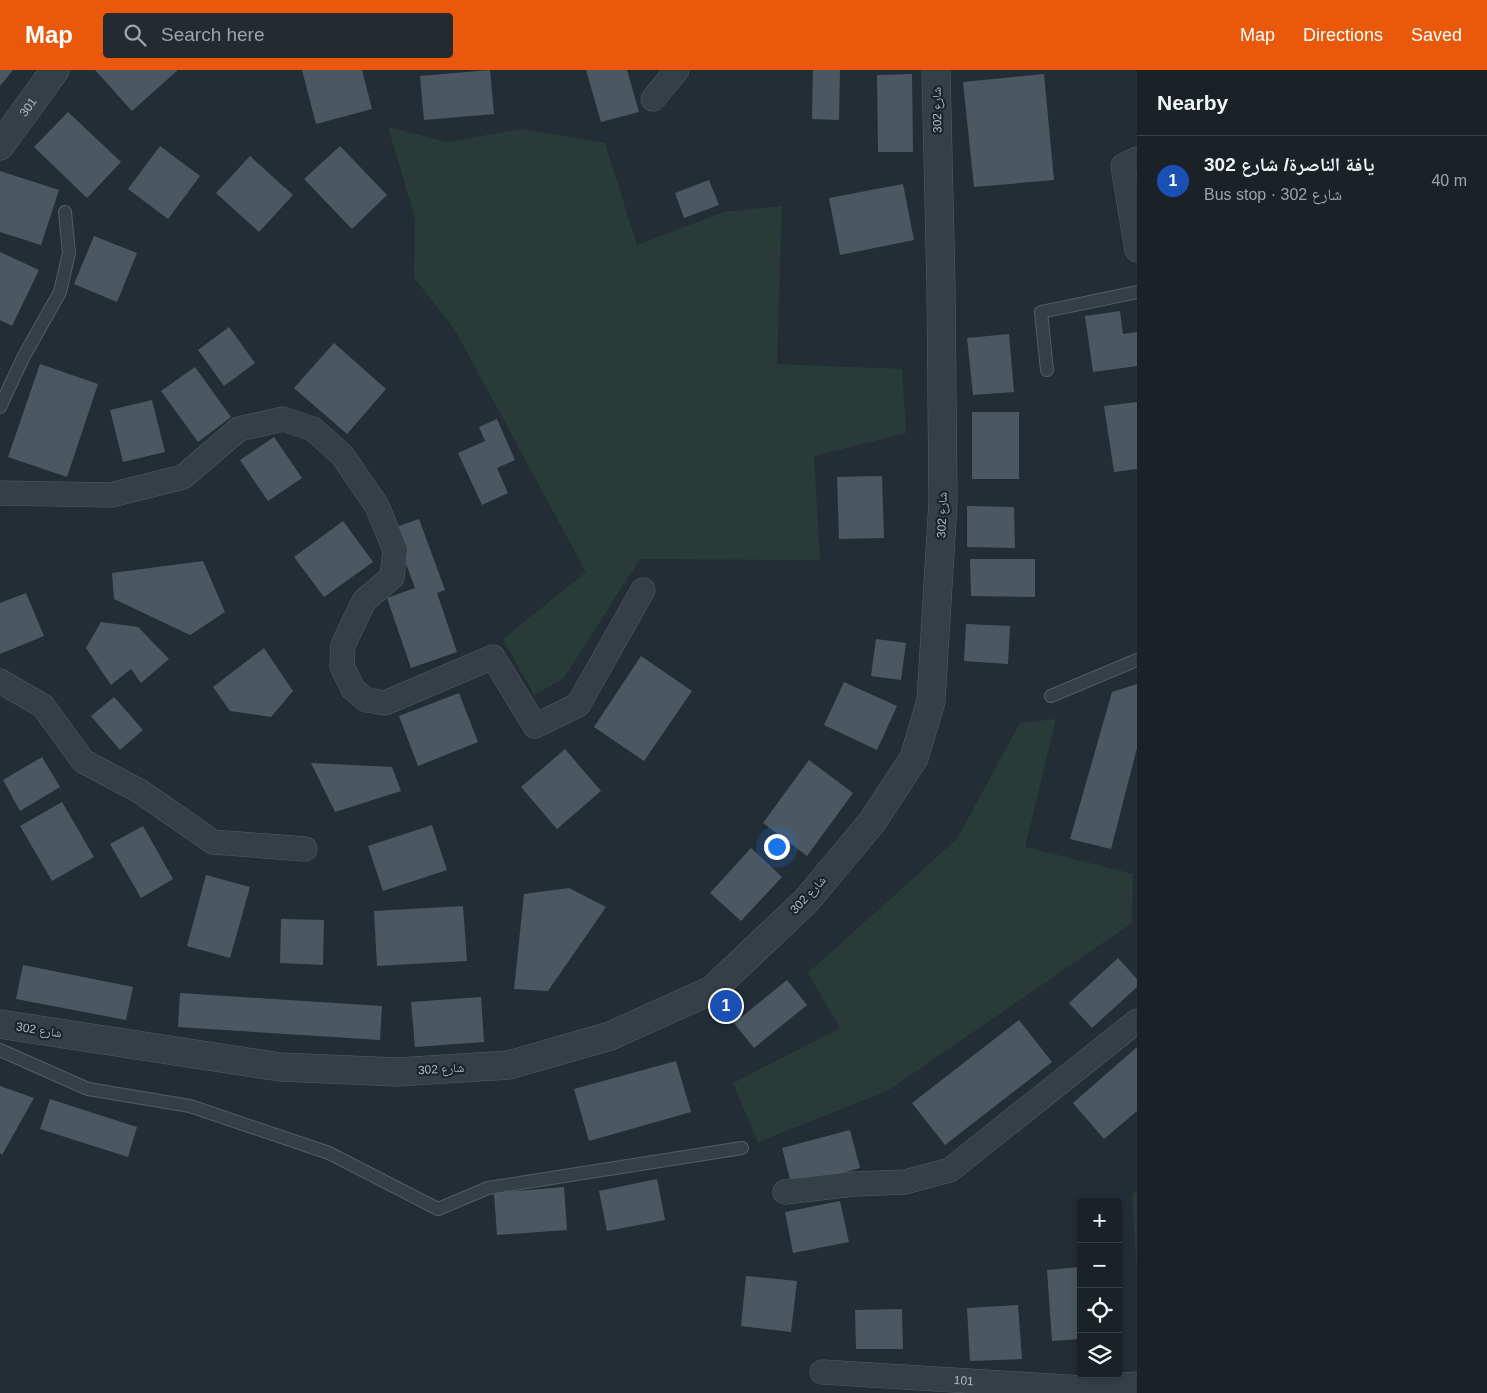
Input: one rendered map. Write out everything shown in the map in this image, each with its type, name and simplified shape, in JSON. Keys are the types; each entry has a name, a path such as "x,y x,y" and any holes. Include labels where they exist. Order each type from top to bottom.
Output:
{"street":[{"name":"301","path":"0,146 55,70"},
{"path":"653,99 677,70"},
{"name":"شارع 302","path":"0,1024 280,1067 397,1072 509,1065 610,1036 712,990 806,901 872,822 914,758 931,700 943,502 936,70"},
{"path":"1137,159 1123,166 1137,250"},
{"path":"0,493 111,496 183,477 239,429 283,418 313,429 342,455 378,506 395,550 392,577 364,601 343,645 342,666 354,689 366,700 384,703 493,657 535,726 578,705 643,590"},
{"path":"0,682 43,706 84,761 141,792 213,842 305,849"},
{"path":"785,1192 854,1184 905,1182 950,1170 1137,1021"},
{"name":"101","path":"822,1372 1083,1390 1137,1384"}],"lane":[{"path":"0,407 24,356 60,292 69,252 65,212"},
{"path":"1047,370 1040,312 1137,292"},
{"path":"1051,696 1137,660"},
{"path":"0,1050 88,1089 190,1106 329,1153 438,1209 488,1188 742,1148"}],"green space":[{"path":"388,127 447,142 522,129 605,143 637,245 724,212 782,206 777,364 902,369 906,433 814,456 820,560 640,559 564,678 534,695 503,639 586,572 455,330 414,278 415,218"},
{"path":"1056,719 1025,847 1133,874 1132,923 887,1091 758,1142 733,1083 840,1028 808,973 957,839 1020,723"},
{"path":"1137,1190 1137,1275 1132,1195"}],"building":[{"path":"0,70 13,70 0,86"},
{"path":"95,70 178,70 132,111"},
{"path":"302,70 362,70 372,109 316,124"},
{"path":"490,70 494,114 424,120 420,76"},
{"path":"586,70 627,70 639,112 601,122"},
{"path":"813,70 840,70 839,120 812,119"},
{"path":"912,74 913,152 878,152 877,75"},
{"path":"1044,74 1054,180 974,187 963,82"},
{"path":"68,112 121,162 87,198 34,147"},
{"path":"160,146 200,176 168,219 128,189"},
{"path":"340,146 387,195 352,229 304,179"},
{"path":"250,156 293,195 259,232 216,193"},
{"path":"0,171 59,190 41,245 0,232"},
{"path":"709,180 719,205 684,218 675,193"},
{"path":"903,184 914,240 840,255 829,198"},
{"path":"94,236 137,253 117,302 74,284"},
{"path":"0,252 39,270 12,326 0,320"},
{"path":"1120,311 1123,334 1137,332 1137,366 1093,372 1085,316"},
{"path":"229,327 255,363 224,386 198,350"},
{"path":"1009,334 1014,392 973,395 967,338"},
{"path":"334,343 386,389 347,434 294,388"},
{"path":"40,364 98,384 67,477 8,457"},
{"path":"195,367 231,417 198,442 161,391"},
{"path":"152,400 165,452 123,462 110,410"},
{"path":"1137,402 1137,469 1114,472 1104,406"},
{"path":"972,412 1019,412 1019,479 972,479"},
{"path":"497,419 515,460 497,468 508,493 482,505 458,453 485,441 479,427"},
{"path":"274,437 302,478 268,501 240,460"},
{"path":"882,476 884,538 839,539 837,477"},
{"path":"967,506 1014,507 1015,548 967,547"},
{"path":"419,519 445,590 437,593 457,652 411,668 387,598 415,588 393,528"},
{"path":"343,521 373,562 324,597 294,557"},
{"path":"970,559 1035,559 1035,597 971,596"},
{"path":"203,561 225,612 190,635 114,599 112,573"},
{"path":"26,593 44,636 0,654 0,603"},
{"path":"101,622 138,627 169,659 141,683 131,669 111,685 86,648"},
{"path":"966,624 1010,626 1008,664 964,661"},
{"path":"876,639 906,643 901,680 871,676"},
{"path":"264,648 293,691 271,717 230,711 213,687"},
{"path":"641,656 692,691 644,761 594,727"},
{"path":"844,682 897,706 877,750 824,725"},
{"path":"1137,684 1137,748 1111,849 1070,839 1112,692"},
{"path":"459,693 478,742 418,766 399,716"},
{"path":"114,697 143,730 120,750 91,716"},
{"path":"565,749 601,791 557,829 521,787"},
{"path":"42,757 60,787 20,811 3,780"},
{"path":"809,760 853,793 807,856 763,823"},
{"path":"311,763 392,767 401,791 335,812"},
{"path":"62,802 94,857 52,881 20,826"},
{"path":"432,825 447,870 383,891 368,846"},
{"path":"143,826 173,879 141,898 110,844"},
{"path":"751,848 782,877 741,921 710,893"},
{"path":"206,875 250,887 230,958 187,946"},
{"path":"569,888 606,907 548,991 514,989 524,894"},
{"path":"463,906 467,961 377,966 374,911"},
{"path":"281,919 324,920 323,965 280,963"},
{"path":"1118,958 1137,979 1137,987 1092,1028 1069,1003"},
{"path":"23,965 133,987 126,1020 16,999"},
{"path":"787,980 807,1005 754,1048 734,1023"},
{"path":"180,993 382,1006 380,1040 178,1027"},
{"path":"481,997 484,1042 415,1047 411,1002"},
{"path":"1019,1020 1052,1062 945,1145 912,1103"},
{"path":"1137,1047 1137,1111 1104,1139 1073,1103"},
{"path":"676,1061 691,1112 589,1141 574,1089"},
{"path":"0,1086 34,1098 2,1155 0,1153"},
{"path":"50,1099 137,1127 128,1157 40,1129"},
{"path":"850,1130 860,1168 792,1187 782,1148"},
{"path":"657,1179 665,1220 607,1231 599,1191"},
{"path":"564,1187 567,1230 497,1235 494,1193"},
{"path":"840,1201 849,1242 793,1253 785,1212"},
{"path":"1077,1267 1077,1339 1052,1341 1047,1270"},
{"path":"746,1276 797,1281 791,1332 741,1326"},
{"path":"1018,1305 1022,1359 970,1361 967,1308"},
{"path":"902,1309 903,1349 856,1349 855,1310"}],"place":[{"name":"يافة الناصرة/ شارع 302","path":"726,1006"}]}
